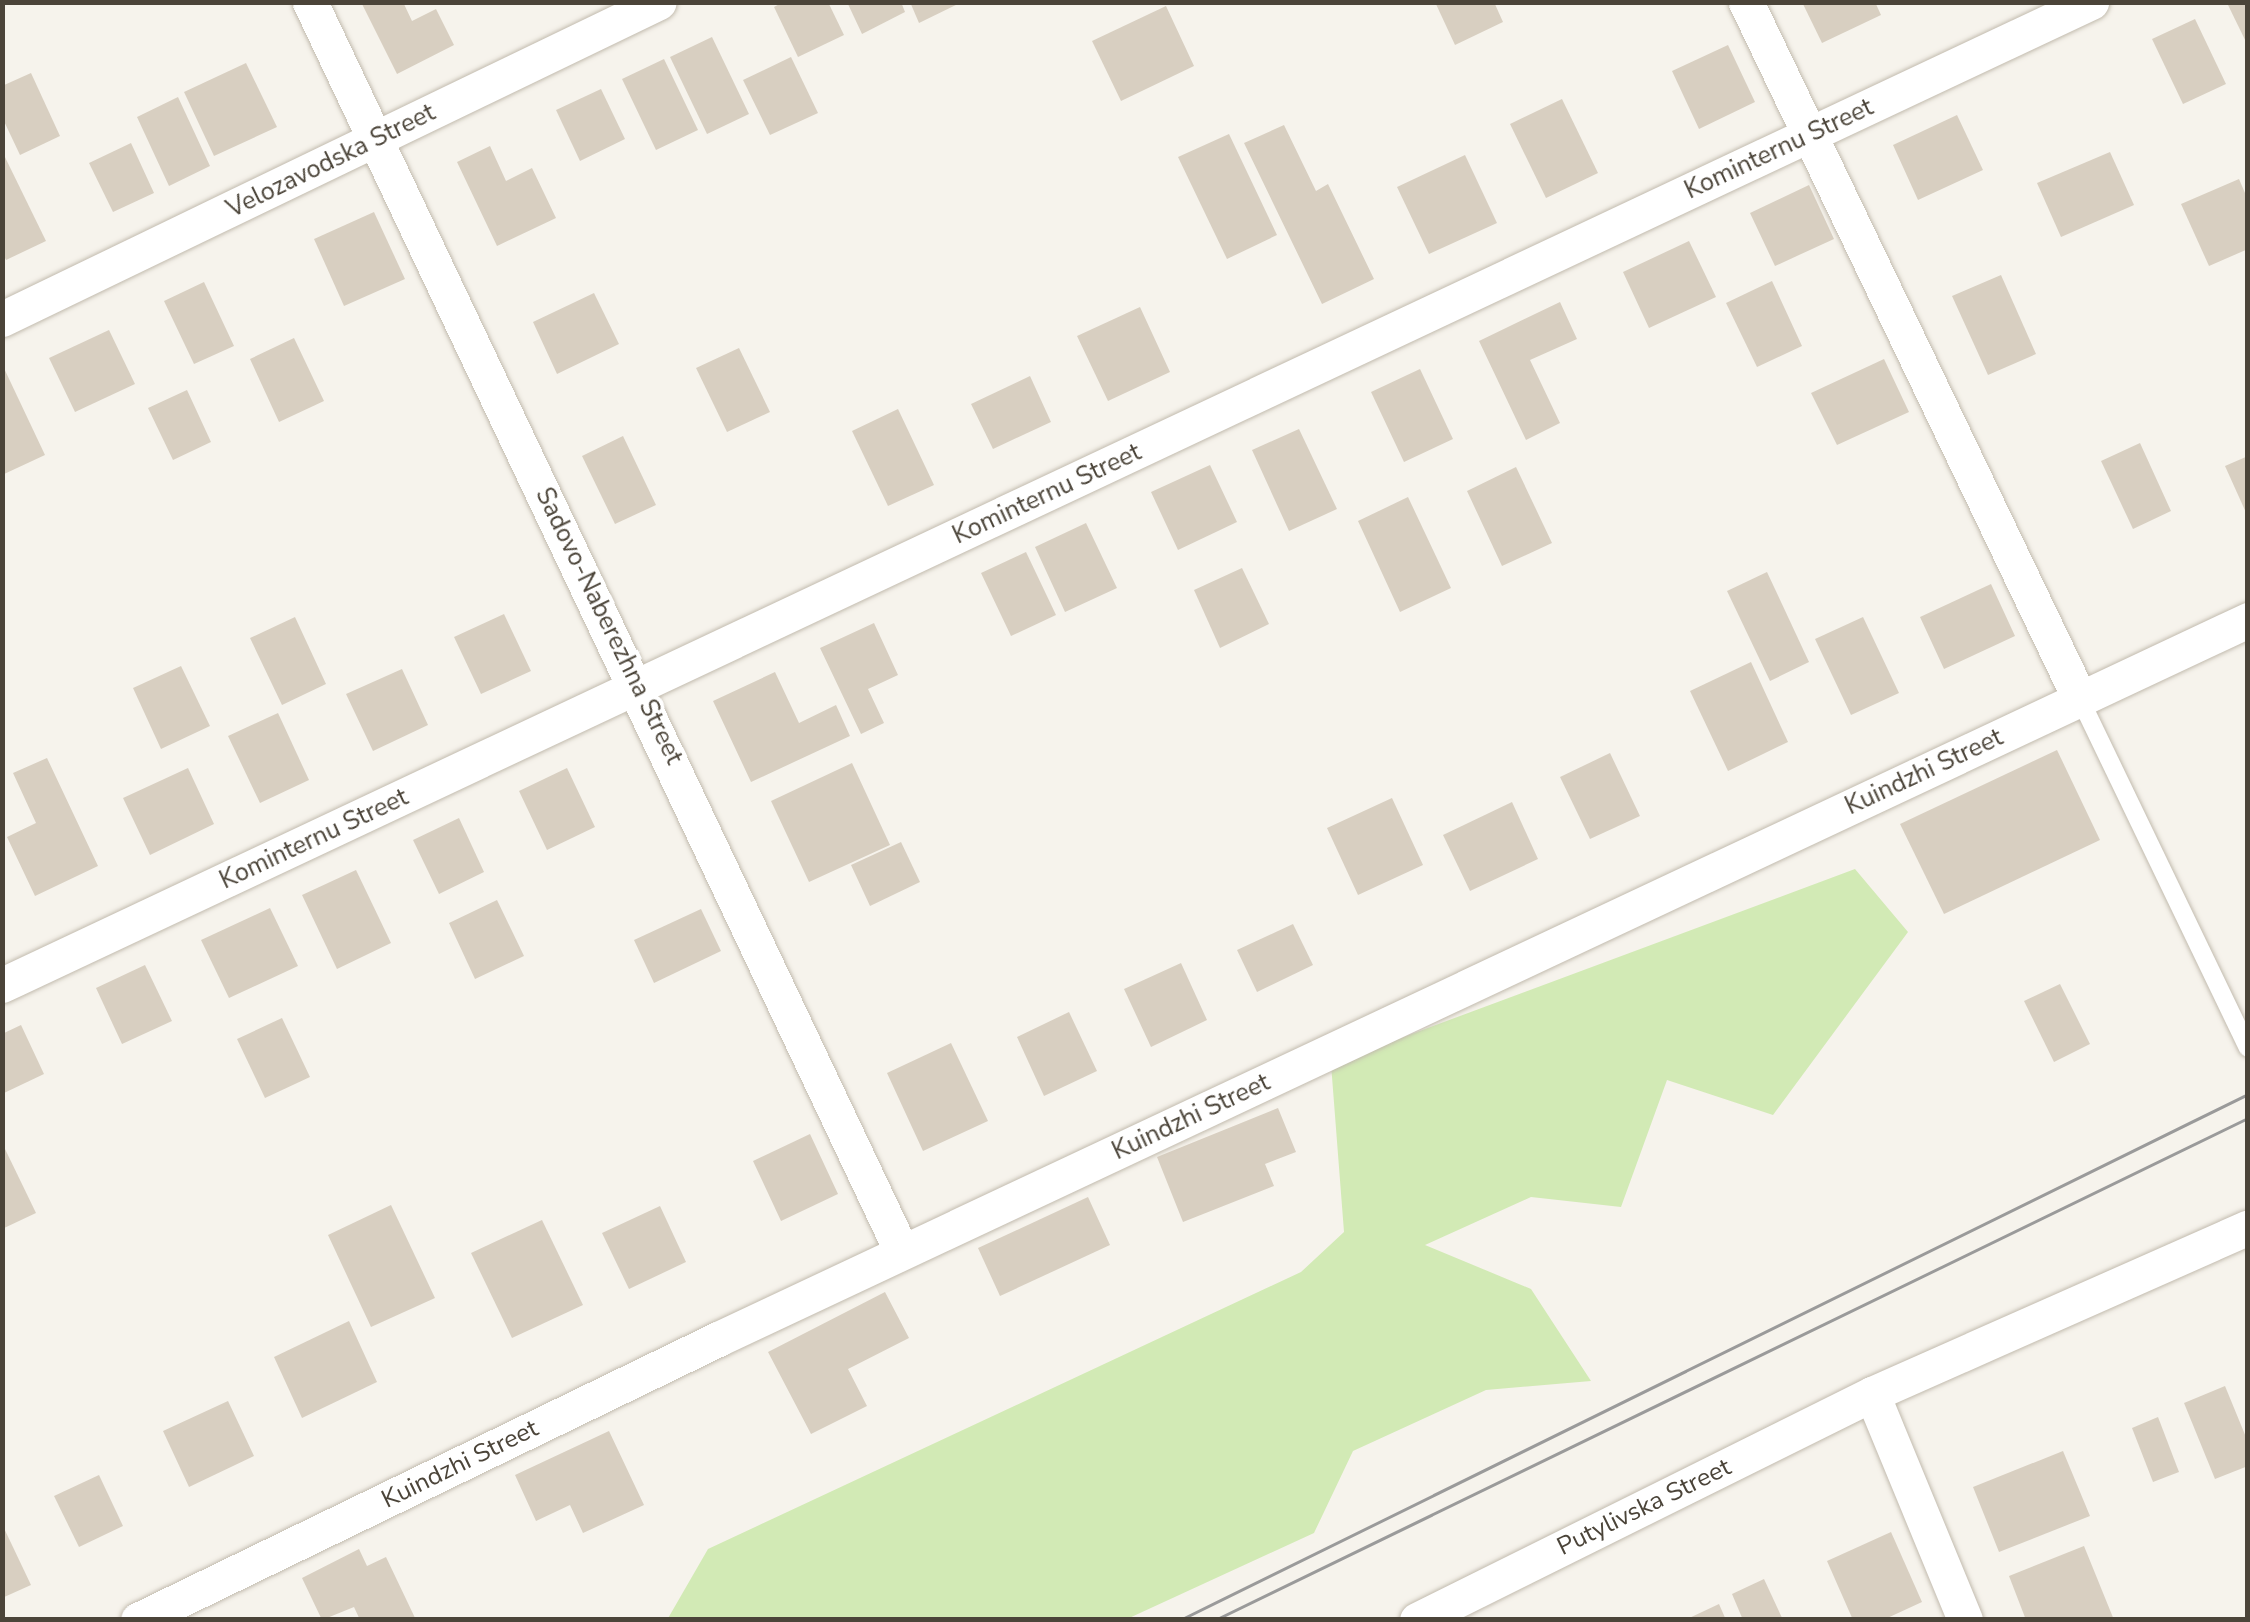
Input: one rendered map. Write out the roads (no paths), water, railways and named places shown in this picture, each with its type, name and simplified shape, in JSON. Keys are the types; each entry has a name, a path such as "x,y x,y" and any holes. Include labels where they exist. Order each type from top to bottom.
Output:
{"street":[{"name":"Sadovo-Naberezhna Street","path":"310,2 638,686 902,1252"},
{"name":"Velozavodska Street","path":"2,319 660,2"},
{"path":"1746,2 2080,699"},
{"name":"Kominternu Street","path":"2,986 2091,2"},
{"name":"Kuindzhi Street","path":"138,1620 902,1252 2248,620"},
{"name":"Putylivska Street","path":"1417,1620 1872,1394 2248,1227"},
{"path":"1872,1394 1965,1620"}],"lane":[{"path":"2080,699 2248,1048"}],"tram line":[{"path":"1180,1620 2248,1094"},
{"path":"1215,1620 2248,1118"}]}
